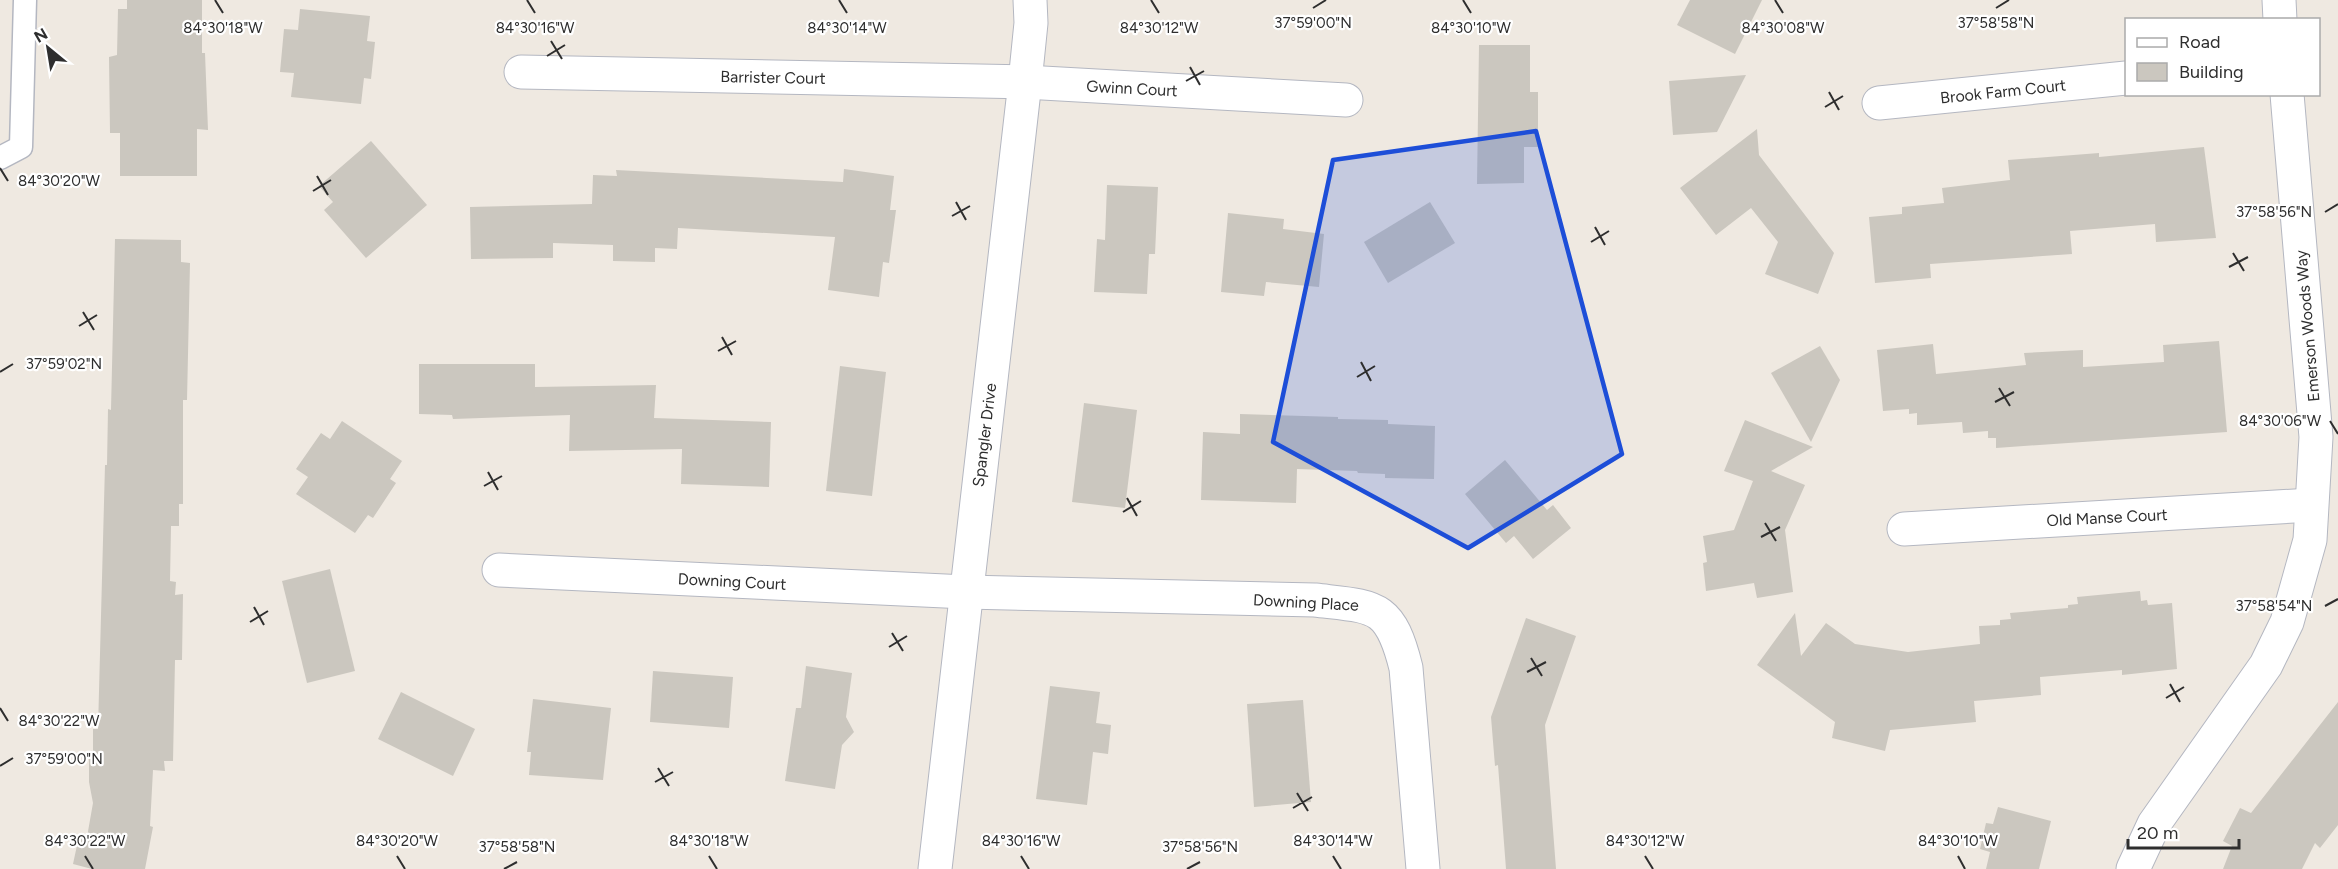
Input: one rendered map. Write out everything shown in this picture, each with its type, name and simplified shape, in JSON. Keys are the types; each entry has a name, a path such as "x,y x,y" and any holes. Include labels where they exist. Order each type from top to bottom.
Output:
{"street":[{"name":"Spangler Drive","path":"935,869 1025,82 1030,0"},
{"path":"2279,0 2280,18"},
{"name":"Barrister Court","path":"520,72 1025,82"},
{"name":"Brook Farm Court","path":"1879,104 2125,78"},
{"name":"Gwinn Court","path":"1025,82 1346,100"},
{"name":"Emerson Woods Way","path":"2133,869 2154,824 2266,665 2287,622 2310,540 2316,438 2287,96"},
{"name":"Old Manse Court","path":"1904,529 2311,505"},
{"name":"Downing Court","path":"498,570 966,592"},
{"name":"Downing Place","path":"966,592 1315,600 1370,606 1384,616 1398,636 1406,668 1423,869"}],"lane":[{"path":"0,158 21,147 25,0"}],"highlighted area":[{"path":"1536,131 1622,454 1468,548 1273,442 1333,160"}],"building":[{"path":"127,0 202,0 202,53 205,53 208,130 197,129 197,176 120,176 120,133 110,133 109,57 117,55 118,9 127,9"},
{"path":"1690,0 1762,0 1735,54 1677,25"},
{"path":"300,9 370,16 367,41 375,42 371,79 364,78 361,104 291,97 294,73 280,72 284,29 298,30"},
{"path":"1479,45 1530,45 1530,92 1538,92 1538,147 1524,147 1524,183 1477,184"},
{"path":"1746,75 1717,132 1673,135 1669,81"},
{"path":"1757,129 1759,155 1834,253 1818,294 1765,274 1778,242 1751,208 1716,235 1680,188"},
{"path":"371,141 427,205 366,258 324,210 333,202 319,186"},
{"path":"2204,147 2216,238 2156,242 2155,224 2070,231 2072,254 1930,264 1931,278 1875,283 1869,217 1902,214 1902,207 1944,203 1942,188 2010,180 2008,160 2099,153 2099,157"},
{"path":"844,169 894,176 890,210 896,210 889,263 883,262 879,297 828,290 835,237 678,228 677,249 655,248 655,262 613,261 613,245 553,243 553,258 471,259 470,207 592,204 593,175 617,176 616,170 843,182"},
{"path":"1107,185 1158,187 1155,254 1149,254 1147,294 1094,292 1097,239 1105,240"},
{"path":"1430,202 1455,243 1388,283 1364,242"},
{"path":"1228,213 1284,219 1283,229 1324,234 1319,287 1266,282 1264,296 1221,292"},
{"path":"115,239 181,240 181,262 190,263 187,400 183,400 183,504 179,504 179,526 171,526 170,581 176,582 175,595 183,594 182,660 175,660 173,761 164,761 165,771 153,770 150,826 153,827 145,869 92,869 73,864 79,836 87,837 93,803 89,782 89,755 93,755 93,729 98,729 105,465 107,465 108,409 111,410"},
{"path":"2219,341 2227,432 1996,448 1996,438 1988,438 1988,431 1963,433 1962,422 1917,425 1917,413 1909,414 1909,409 1883,411 1877,350 1933,344 1936,374 2026,365 2024,353 2083,350 2083,367 2164,362 2163,345"},
{"path":"1820,346 1840,380 1811,442 1771,373"},
{"path":"419,364 535,364 535,387 656,385 654,418 771,422 769,487 681,484 682,449 569,451 570,415 453,419 452,415 419,414"},
{"path":"840,366 886,372 872,496 826,491"},
{"path":"1084,403 1137,410 1125,508 1072,502"},
{"path":"1240,414 1388,420 1388,424 1435,426 1434,479 1385,478 1385,474 1358,473 1357,471 1297,469 1296,503 1201,500 1203,432 1240,434"},
{"path":"1745,420 1813,447 1771,471 1805,485 1785,530 1793,592 1757,598 1754,583 1706,591 1703,563 1707,562 1703,536 1734,530 1753,481 1724,471"},
{"path":"342,421 402,461 390,479 396,483 373,518 368,515 355,533 296,494 308,477 296,469 321,433 330,439"},
{"path":"1505,460 1547,510 1553,505 1571,528 1533,559 1514,536 1506,543 1465,494"},
{"path":"330,569 355,671 307,683 282,581"},
{"path":"2140,591 2141,601 2147,600 2148,605 2172,603 2177,669 2122,675 2122,670 2040,677 2041,695 1974,701 1976,722 1890,730 1885,751 1832,738 1835,722 1757,665 1795,613 1801,656 1826,623 1855,644 1908,652 1980,644 1979,626 2000,625 2000,620 2011,619 2010,613 2068,608 2068,605 2078,604 2077,597"},
{"path":"1526,618 1576,636 1545,725 1556,869 1506,869 1498,765 1495,766 1491,717"},
{"path":"806,666 852,673 846,717 854,732 842,745 835,789 785,781 796,708 801,708"},
{"path":"653,671 733,677 729,728 650,722"},
{"path":"1050,686 1100,692 1096,723 1111,725 1108,754 1093,752 1087,805 1036,799"},
{"path":"401,692 475,729 453,776 378,739"},
{"path":"533,699 611,708 603,780 529,775 531,752 527,752"},
{"path":"1303,700 1311,802 1254,807 1247,704"},
{"path":"2338,702 2338,825 2320,848 2315,843 2302,869 2223,869 2232,846 2223,841 2240,808 2251,813"},
{"path":"1998,807 2051,821 2039,869 1986,869 1990,852 1980,849 1986,823 1993,824"}]}
